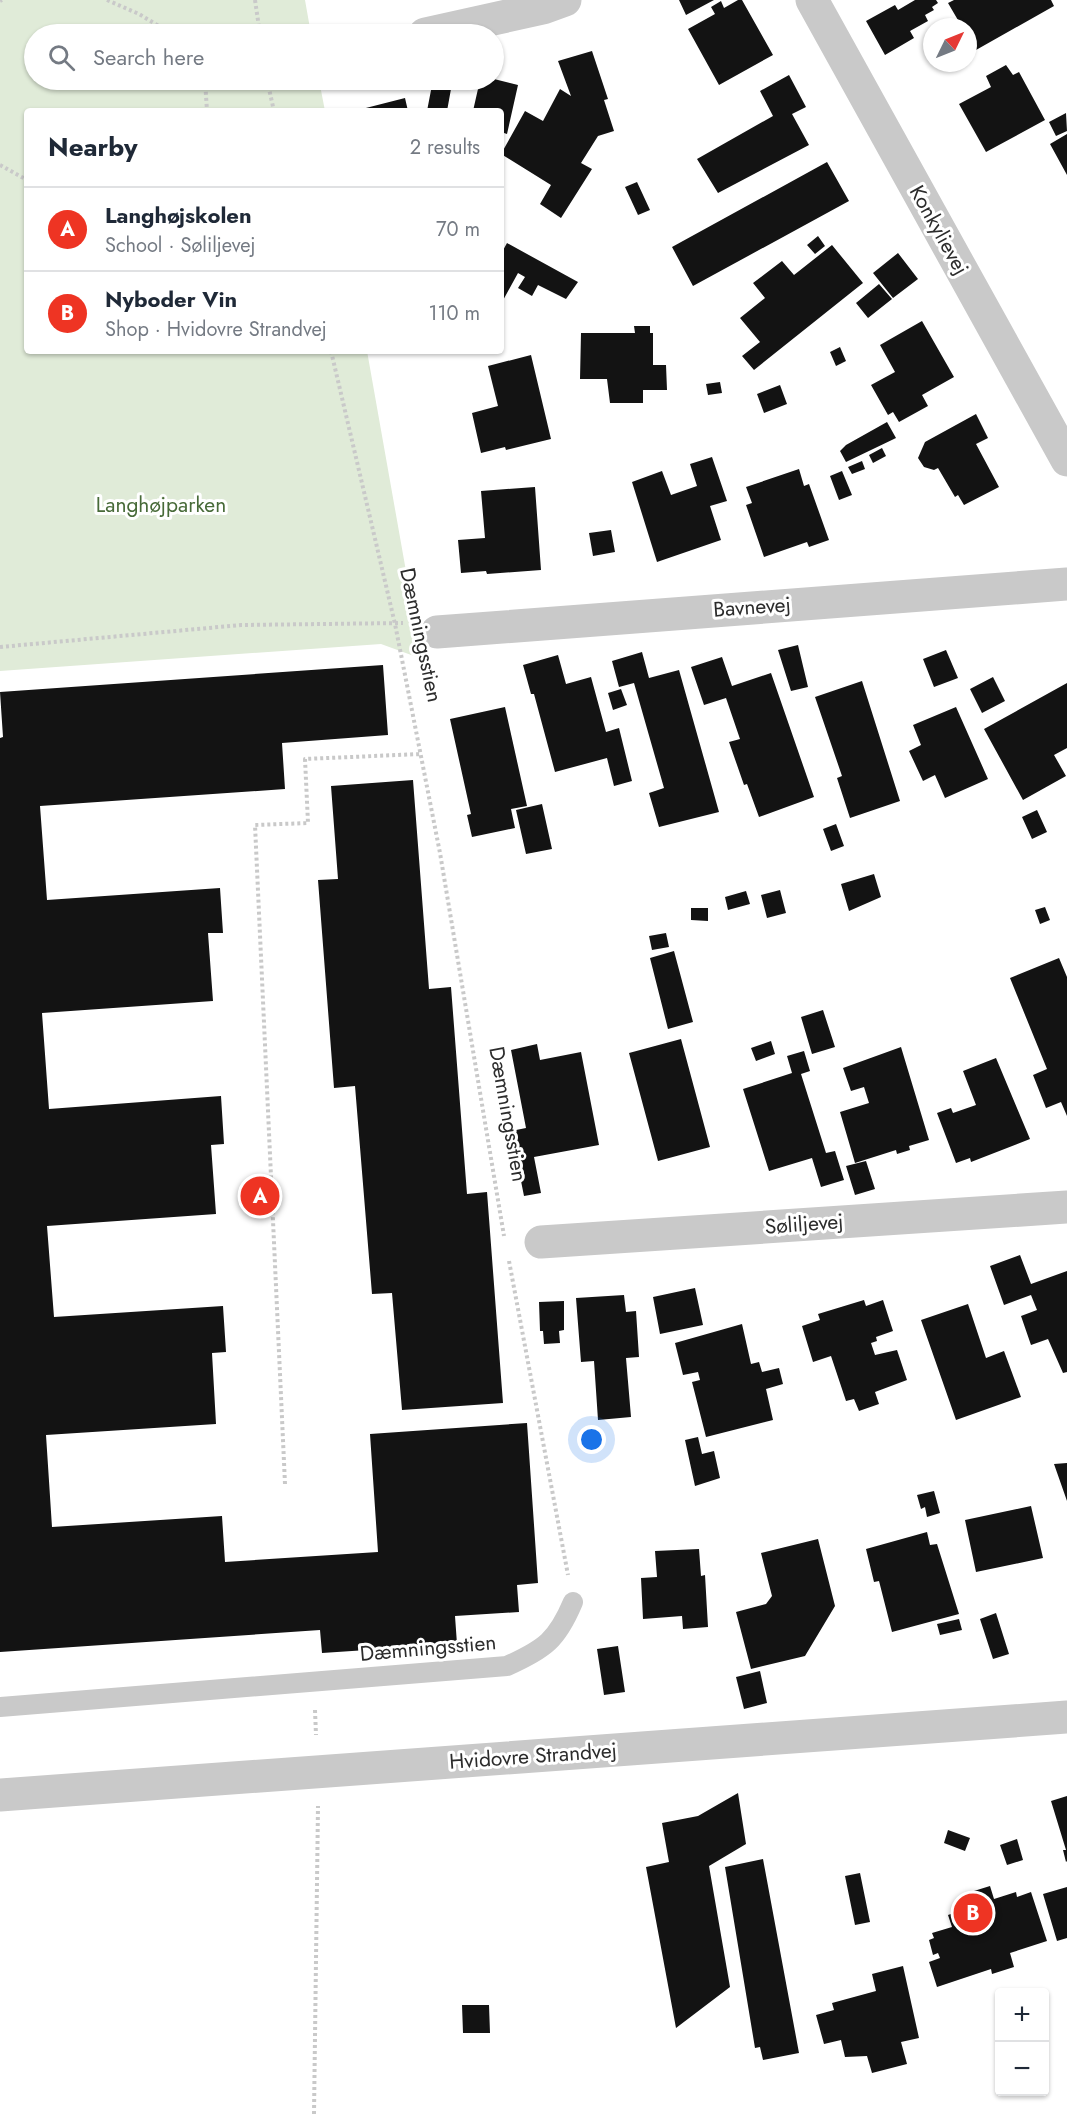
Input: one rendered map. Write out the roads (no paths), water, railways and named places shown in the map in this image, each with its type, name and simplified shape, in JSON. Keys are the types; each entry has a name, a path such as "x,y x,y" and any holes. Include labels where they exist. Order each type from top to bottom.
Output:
{"street":[{"path":"470,24 543,8 565,0"},
{"name":"Konkylievej","path":"812,0 1067,460"},
{"name":"Bavnevej","path":"437,632 1067,584"},
{"name":"Søliljevej","path":"541,1242 1067,1208"},
{"name":"Hvidovre Strandvej","path":"0,1795 1067,1717"}],"lane":[{"name":"Dæmningsstien","path":"0,1707 507,1666 535,1654 561,1631 573,1602"}],"place":[{"name":"Langhøjskolen","path":"260,1196"},
{"name":"Nyboder Vin","path":"973,1913"}],"park label":[{"name":"Langhøjparken","path":"161,505"}]}
